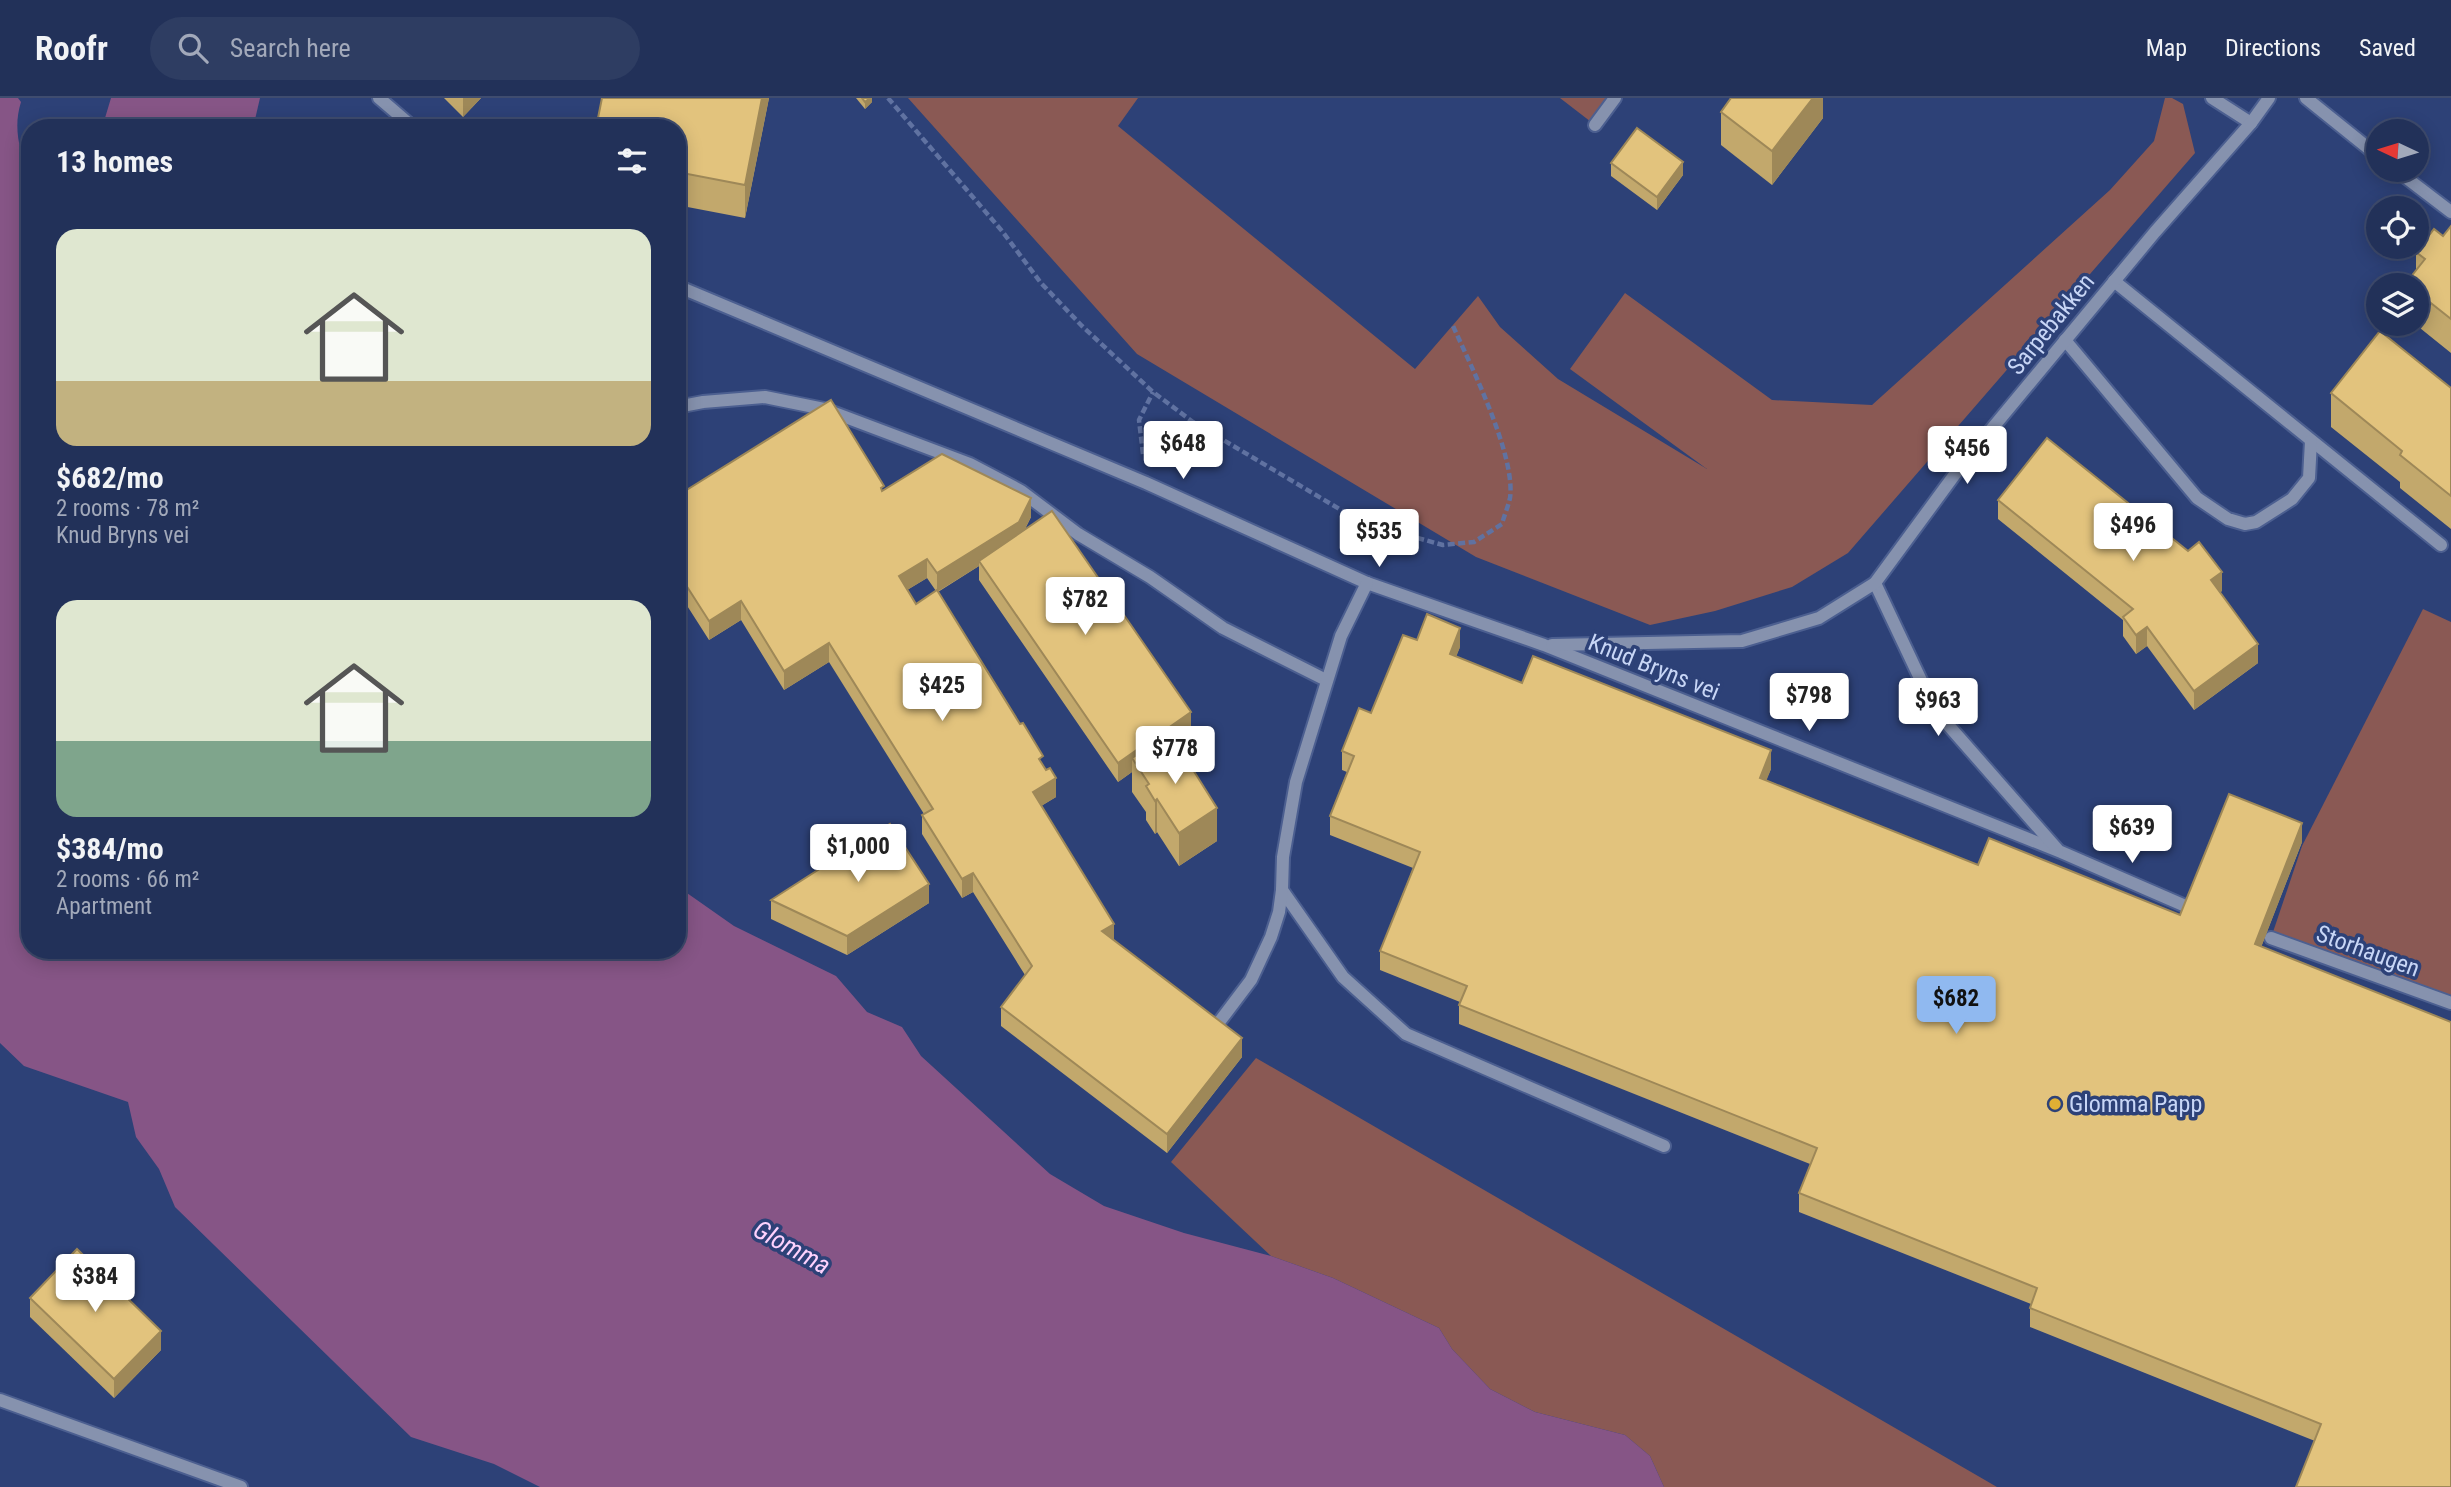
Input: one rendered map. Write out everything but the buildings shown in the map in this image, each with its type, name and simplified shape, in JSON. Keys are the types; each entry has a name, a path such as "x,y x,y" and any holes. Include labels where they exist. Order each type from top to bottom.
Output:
{"street":[{"path":"379,98 404,119"},
{"path":"1595,125 1615,98"},
{"path":"2212,98 2251,123"},
{"name":"Sarpebakken","path":"1544,645 1742,641 1819,618 1875,583 1961,466 2114,281 2251,123 2269,98"},
{"path":"2306,98 2366,146"},
{"path":"2412,182 2451,212"},
{"path":"2114,281 2441,545"},
{"name":"Knud Bryns vei","path":"686,289 1146,483 1367,583 1544,645 2061,852"},
{"path":"2065,340 2197,498 2228,519 2245,524 2256,522 2292,499 2309,478 2311,440"},
{"path":"686,405 765,397 824,409 970,464 1021,491 1079,534 1150,577 1223,628 1326,680"},
{"path":"1220,1021 1251,980 1279,912 1290,809 1326,680 1341,636 1367,583"},
{"path":"1875,583 1935,710 2061,852 2190,908"},
{"path":"1282,890 1343,977 1406,1034 1664,1146"},
{"name":"Storhaugen","path":"2271,938 2451,1003"},
{"path":"0,1400 240,1487"}],"path":[{"path":"888,98 1002,231 1041,283 1082,327 1153,392 1193,422 1363,523 1443,545 1474,542 1502,524 1510,496 1506,464 1487,400 1453,326"},
{"path":"1146,483 1139,421 1153,392"},
{"path":"1336,569 1363,523"}],"shaded area":[{"path":"908,98 1138,98 1118,126 1415,369 1478,296 1500,327 1558,379 1707,469 1570,369 1625,293 1772,400 1872,405 2110,190 2154,141 2165,98 2172,98 2183,104 2195,153 1848,553 1792,587 1715,611 1650,625 1476,557 1137,354"},
{"path":"1560,98 1615,98 1595,125"},
{"path":"2423,609 2451,622 2451,1003 2271,938 2302,846"},
{"path":"1256,1058 1997,1487 1664,1487 1650,1456 1625,1435 1535,1412 1490,1389 1452,1349 1439,1328 1333,1278 1271,1256 1171,1162"}],"water":[{"name":"Glomma","path":"0,98 18,98 21,102 17,121 21,150 21,959 686,959 686,892 734,926 836,976 867,1012 902,1027 921,1056 1050,1174 1104,1206 1184,1233 1271,1256 1333,1278 1439,1328 1452,1349 1490,1389 1535,1412 1625,1435 1650,1456 1664,1487 540,1487 494,1464 411,1437 175,1207 159,1169 136,1137 128,1102 24,1066 0,1043"},
{"path":"111,98 260,98 255,119 105,118"}],"place":[{"name":"Glomma Papp","path":"2055,1104"}]}
